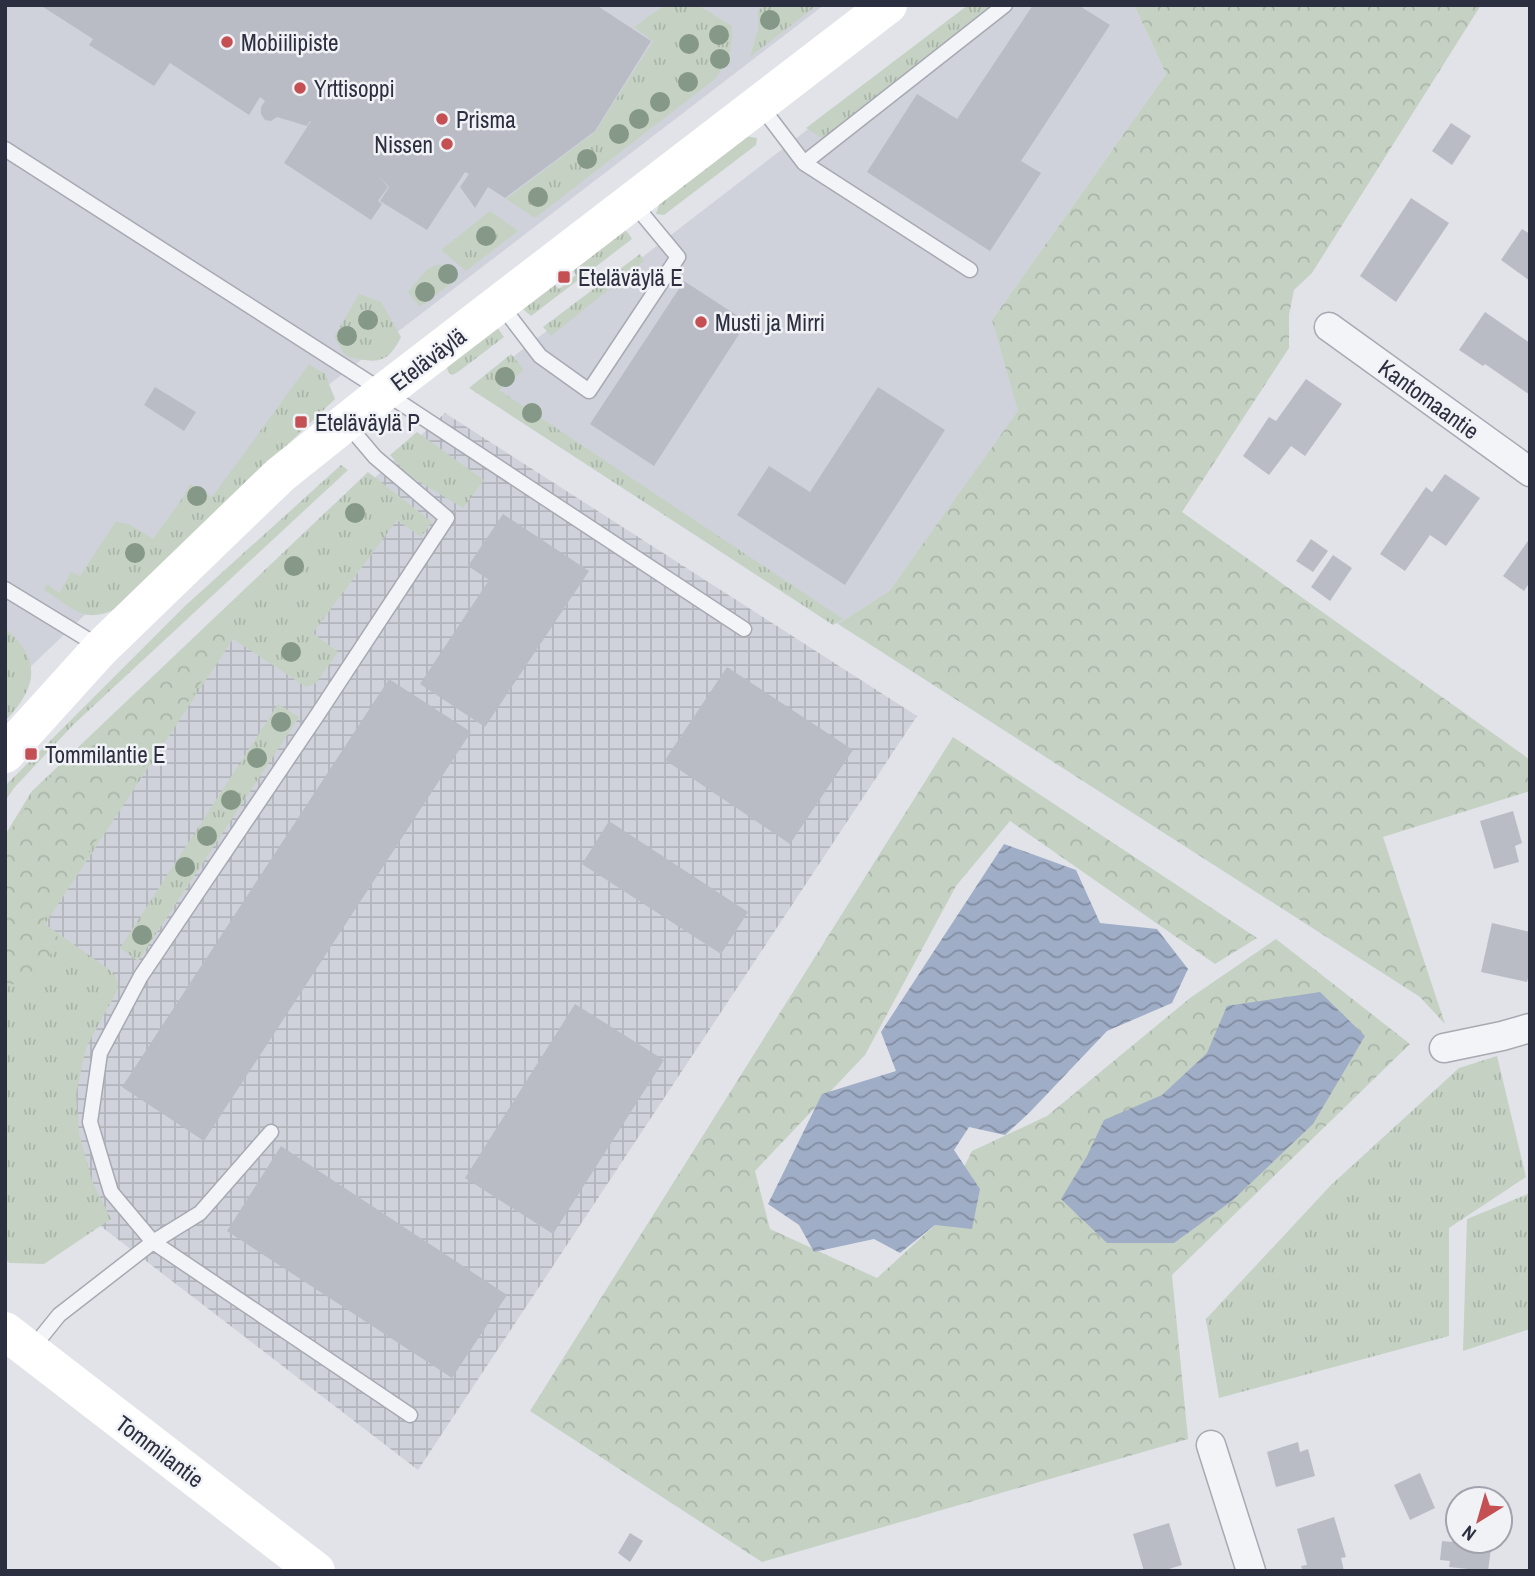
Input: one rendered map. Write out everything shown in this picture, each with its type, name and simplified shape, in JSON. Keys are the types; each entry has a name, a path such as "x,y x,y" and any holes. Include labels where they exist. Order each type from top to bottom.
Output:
{"main road":[{"name":"Eteläväylä","path":"5,754 101,648 280,475 888,5"},
{"name":"Tommilantie","path":"18,1341 316,1571"}],"street":[{"name":"Kantomaantie","path":"1329,327 1530,472"},
{"path":"1444,1048 1502,1037 1530,1028"},
{"path":"1211,1445 1251,1571"}],"lane":[{"path":"804,163 1004,5"},
{"path":"759,104 804,163 970,270"},
{"path":"5,149 384,392 744,629"},
{"path":"500,304 540,356 589,391 678,257 632,201"},
{"path":"346,423 375,457 447,518 141,976 100,1053 90,1122 111,1192 153,1242 410,1415"},
{"path":"5,589 101,648"},
{"path":"18,1341 59,1315 153,1242 200,1213 271,1132"}],"shaded area":[{"path":"5,5 824,5 267,432 214,512 160,543 5,691"},
{"path":"969,5 1134,5 1166,74 992,320 1019,411 889,591 838,624 483,380"},
{"path":"445,413 917,716 418,1470 94,1221 16,933 239,603"}],"green space":[{"path":"665,5 698,5 732,26 729,54 715,79 535,218 506,199 595,132 653,41 634,27"},
{"path":"764,5 817,5 750,57 758,29 758,11"},
{"path":"968,5 993,5 824,139 806,128"},
{"path":"1134,5 1481,5 1312,273 1294,290 1289,315 1289,348 1182,512 1529,759 1530,791 1383,837 1445,1024 1420,997 838,624 889,591 1018,411 992,320 1166,74"},
{"path":"745,136 757,138 756,145 664,215 656,214 660,202"},
{"path":"490,211 518,231 466,271 441,250"},
{"path":"625,230 632,239 531,316 523,309 555,285 559,289 576,275 572,269"},
{"path":"640,254 644,261 551,336 543,327"},
{"path":"440,264 453,282 420,307 408,292 427,269"},
{"path":"359,294 381,302 401,337 385,358 372,361 346,356 334,337"},
{"path":"497,327 504,337 458,372 452,375 448,372 447,367"},
{"path":"511,354 524,370 499,390 843,619 833,625 469,388"},
{"path":"309,364 325,374 335,399 117,609 104,614 84,614 44,590 47,584 59,593 71,572 80,576 116,521 131,525 153,539 190,484 212,497"},
{"path":"417,432 484,480 463,508 408,475 390,455"},
{"path":"341,465 348,470 73,725 5,801 5,786 185,606"},
{"path":"368,472 432,522 421,537 397,520 313,633 338,652 316,683 306,687 233,639 45,924 114,973 118,983 117,991 86,1048 76,1094 79,1133 92,1181 111,1219 44,1264 10,1263 5,1260 5,835 32,791"},
{"path":"229,621 231,637 41,924 58,937 44,970 5,988 5,839 35,792 212,623"},
{"path":"5,628 26,651 31,674 24,697 5,721"},
{"path":"278,704 299,717 138,961 120,948"},
{"path":"953,737 1257,938 1215,964 1010,821 956,886 865,1055 755,1171 770,1229 877,1278 935,1225 972,1151 1047,1116 1190,998 1276,939 1410,1044 1172,1275 1188,1439 762,1562 530,1411"},
{"path":"1497,1056 1526,1177 1449,1228 1449,1336 1219,1398 1206,1319 1331,1185 1459,1068"},
{"path":"1530,1193 1530,1329 1463,1351 1467,1219"}],"water":[{"path":"1004,844 1076,870 1100,923 1157,929 1188,969 1172,1003 1107,1031 1005,1135 969,1127 954,1150 980,1189 972,1229 935,1225 900,1253 874,1239 814,1252 799,1225 768,1204 822,1094 896,1071 881,1032"},
{"path":"1320,992 1365,1036 1313,1124 1233,1200 1174,1243 1107,1243 1061,1199 1087,1156 1104,1120 1162,1095 1207,1053 1227,1006"}],"building":[{"name":"Prisma","path":"40,5 596,5 651,41 595,131 505,198 488,187 475,208 460,187 469,174 465,172 427,230 380,201 389,187 378,175 388,187 378,201 382,204 371,220 284,163 311,121 307,126 277,117 271,121 265,120 261,107 265,101 260,97 249,115 170,63 154,86 89,45 93,39"},
{"path":"1033,5 1078,5 1110,25 1021,161 1041,173 990,251 867,172 917,94 957,119"},
{"path":"1451,123 1471,136 1452,165 1432,151"},
{"path":"1411,198 1449,223 1396,302 1360,276"},
{"path":"1522,229 1530,234 1530,281 1501,260"},
{"path":"684,281 747,322 654,466 590,424"},
{"path":"1485,312 1530,343 1530,395 1459,350"},
{"path":"1306,379 1342,404 1305,456 1291,446 1269,475 1243,456 1269,417 1276,421"},
{"path":"155,387 196,412 184,431 144,405"},
{"path":"878,387 945,430 845,585 737,515 769,466 810,492"},
{"path":"1445,474 1480,498 1446,546 1430,535 1405,571 1380,554 1426,487 1432,492"},
{"path":"503,514 589,571 485,727 420,684 489,580 468,566"},
{"path":"1530,538 1530,586 1524,591 1503,576"},
{"path":"1311,539 1328,551 1313,572 1296,561"},
{"path":"1333,555 1352,568 1330,601 1311,587"},
{"path":"727,667 853,750 790,844 665,760"},
{"path":"389,679 471,732 204,1141 122,1087"},
{"path":"1513,811 1522,843 1515,846 1519,862 1494,869 1480,821"},
{"path":"609,821 748,912 721,954 582,864"},
{"path":"1492,923 1530,932 1530,970 1527,982 1481,972"},
{"path":"575,1004 664,1060 553,1234 465,1178"},
{"path":"281,1146 507,1295 452,1378 227,1231"},
{"path":"1298,1442 1300,1452 1308,1449 1315,1476 1276,1487 1267,1452"},
{"path":"1420,1473 1435,1508 1410,1520 1394,1485"},
{"path":"1334,1517 1346,1557 1341,1558 1344,1571 1303,1571 1301,1566 1307,1565 1297,1529"},
{"path":"1169,1523 1182,1565 1162,1571 1144,1571 1133,1534"},
{"path":"630,1533 643,1541 630,1562 618,1553"},
{"path":"1442,1541 1444,1555 1490,1555 1488,1571 1449,1567 1450,1561 1440,1560"}],"place":[{"name":"Mobiilipiste","path":"227,42"},
{"name":"Yrttisoppi","path":"300,88"},
{"name":"Prisma","path":"442,119"},
{"name":"Nissen","path":"447,144"},
{"name":"Eteläväylä E","path":"564,277"},
{"name":"Musti ja Mirri","path":"701,322"},
{"name":"Eteläväylä P","path":"301,422"},
{"name":"Tommilantie E","path":"31,754"}]}
